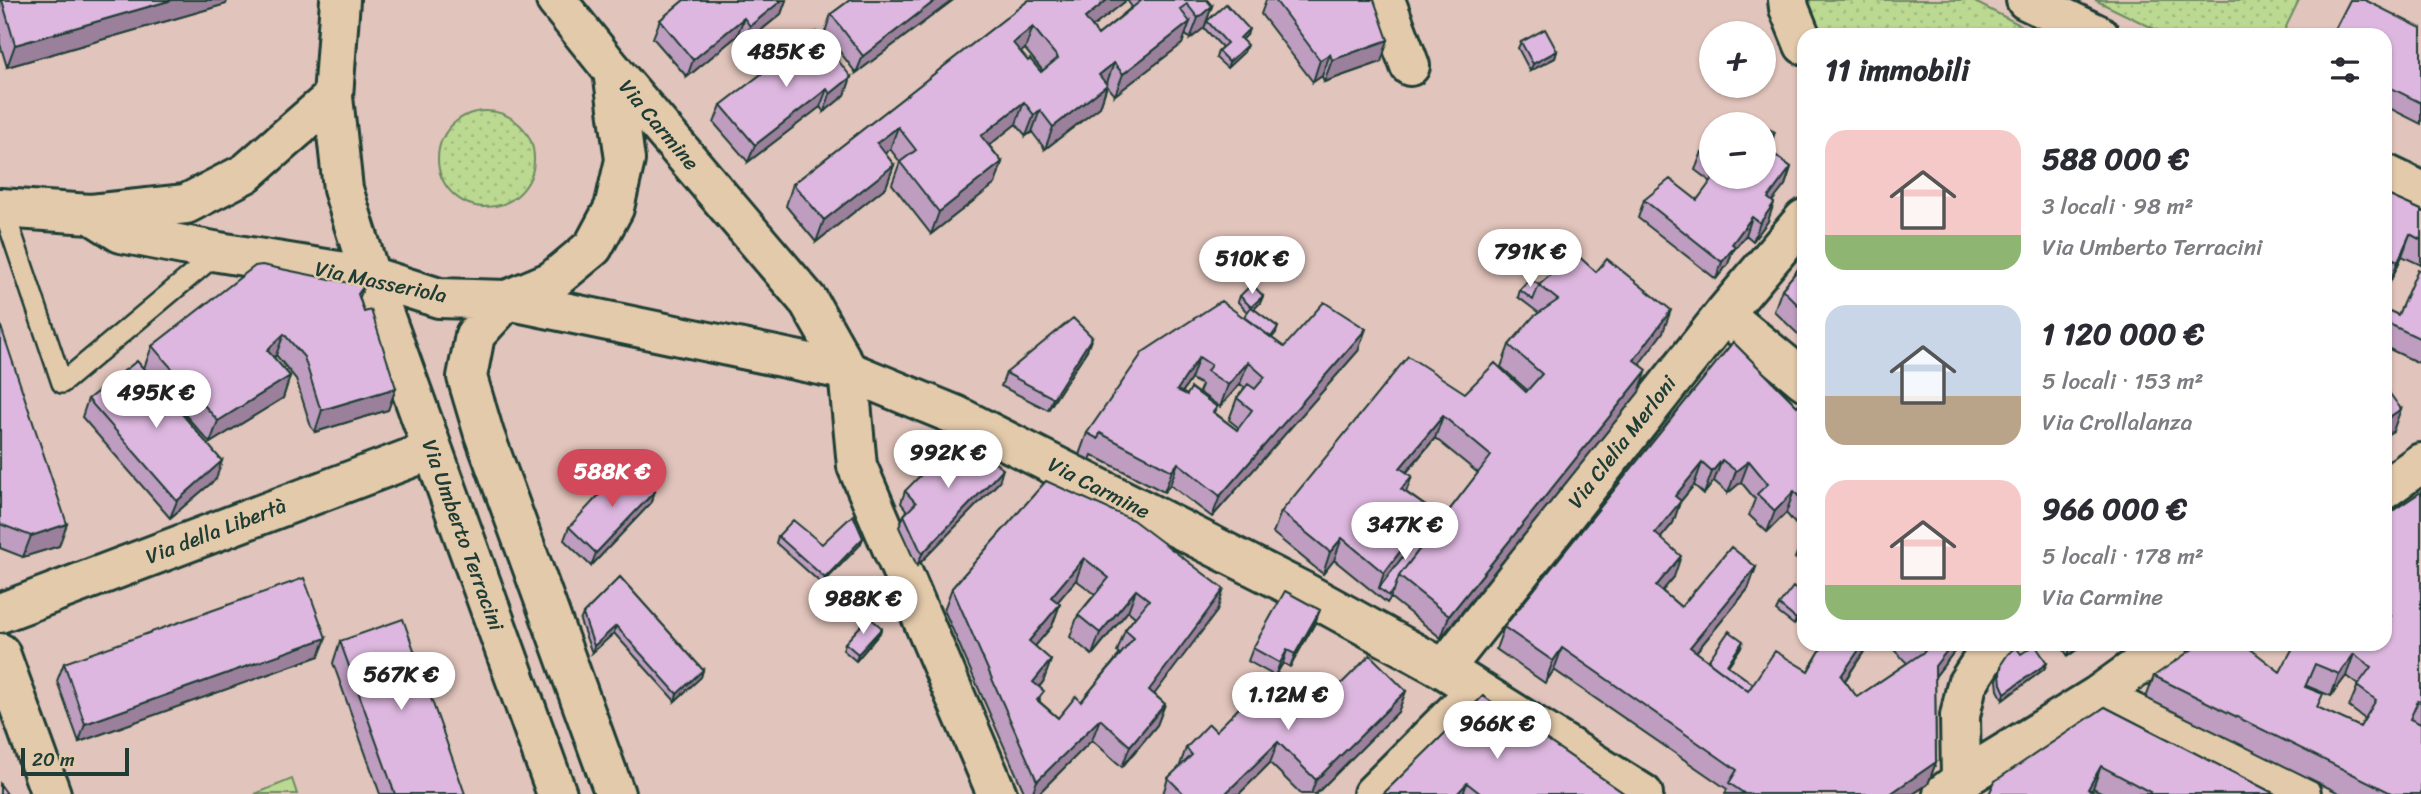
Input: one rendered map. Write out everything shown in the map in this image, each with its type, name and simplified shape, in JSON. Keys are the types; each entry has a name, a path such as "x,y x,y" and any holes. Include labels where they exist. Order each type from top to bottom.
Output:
{"street":[{"name":"Via Umberto Terracini","path":"340,0 333,97 343,189 370,276 557,794"},
{"name":"Via Carmine","path":"555,0 808,302 848,371 956,415 1300,590 1444,669 1643,794"},
{"path":"1385,0 1410,65"},
{"path":"1788,0 1797,28"},
{"path":"2026,0 2084,28"},
{"path":"613,71 625,160 614,208 593,247 552,281 507,300 475,335 467,377 493,457 615,794"},
{"path":"90,214 186,204 246,173 333,97"},
{"path":"2392,177 2421,191"},
{"name":"Via Masseriola","path":"1,208 90,214 121,233 370,276 439,298 507,300 848,371"},
{"name":"Via Clelia Merloni","path":"1444,669 1724,314 1797,227"},
{"path":"1724,314 1797,374"},
{"path":"848,371 857,466 997,794"},
{"name":"Via della Libertà","path":"0,612 432,450"},
{"path":"2392,484 2421,463"},
{"path":"1952,787 1960,716 1967,684 1988,651"},
{"path":"1952,787 2097,696 2159,651"},
{"path":"0,653 51,794"},
{"path":"1373,794 1477,690"},
{"path":"2097,696 2301,794"}],"lane":[{"path":"1,208 62,383 219,252"}],"green space":[{"path":"1805,0 1971,0 2026,28 1816,28"},
{"path":"2095,0 2299,0 2285,28 2153,28"},
{"path":"486,111 504,115 520,125 530,141 534,159 530,177 520,193 504,203 486,207 468,203 452,193 442,177 438,159 442,141 452,125 468,115"},
{"path":"292,779 297,794 255,794"}],"building":[{"path":"2,0 172,0 15,45"},
{"path":"684,0 782,0 750,26 744,18 693,60 660,20"},
{"path":"850,0 936,0 863,56 831,14"},
{"path":"1029,0 1107,0 1085,18 1098,35 1142,0 1207,0 1212,6 1198,18 1187,4 1180,9 1190,22 1123,74 1114,63 1099,75 1107,85 1053,127 1040,110 1034,115 1024,102 981,136 1002,162 939,212 900,162 916,150 898,127 877,143 894,165 824,220 793,184","holes":["1033,27 1058,58 1041,72 1013,43"]},
{"path":"1275,0 1374,0 1388,40 1332,60 1330,54 1320,60"},
{"path":"2350,0 2365,0 2421,28 2421,103 2392,88 2392,28 2336,28"},
{"path":"1226,4 1249,29 1240,38 1247,45 1229,62 1218,51 1227,43 1207,21"},
{"path":"1545,29 1557,51 1533,64 1521,42"},
{"path":"816,32 851,77 830,94 827,89 755,145 721,105"},
{"path":"1776,156 1791,167 1776,187"},
{"path":"1670,179 1697,200 1705,189 1775,189 1768,198 1774,203 1760,223 1752,217 1722,262 1644,200"},
{"path":"2392,197 2421,210 2421,240 2410,234 2398,261 2394,259 2392,263"},
{"path":"1575,253 1596,272 1607,259 1671,310 1634,360 1647,370 1449,616 1399,576 1491,456 1443,416 1400,468 1412,476 1401,489 1431,510 1384,573 1342,538 1330,552 1281,512 1408,356 1465,393 1495,363 1526,392 1542,374 1509,345 1533,317 1558,300 1539,285"},
{"path":"262,265 364,286 358,294 364,312 371,310 396,388 322,410 304,357 284,334 267,350 290,376 218,421 152,346 255,266"},
{"path":"2418,269 2421,271 2421,339 2392,325 2392,312 2398,315"},
{"path":"1797,271 1797,304 1782,289"},
{"path":"1530,279 1539,285 1533,300 1520,290"},
{"path":"1252,284 1263,296 1251,307 1240,296"},
{"path":"1221,301 1284,347 1324,302 1366,329 1220,496 1178,463 1172,471 1100,433 1098,439 1087,433 1143,352","holes":["1199,357 1211,365 1207,371 1228,385 1248,362 1265,377 1255,389 1248,384 1237,398 1252,410 1237,430 1213,412 1217,407 1191,388 1187,395 1177,390"]},
{"path":"1251,307 1278,327 1271,337 1244,317"},
{"path":"1073,318 1092,337 1053,398 1006,373"},
{"path":"0,324 67,524 31,536 0,524"},
{"path":"1733,342 1797,406 1797,495 1794,491 1775,511 1757,494 1768,484 1749,461 1736,471 1722,460 1712,472 1702,463 1675,496 1681,501 1655,533 1681,556 1656,586 1681,607 1731,547 1756,567 1690,647 1748,691 1775,651 1808,671 1820,651 1858,651 1841,676 1857,697 1925,651 1947,651 1935,666 1936,762 1890,794 1745,794 1729,783 1737,770 1562,648 1553,661 1504,627"},
{"path":"137,361 222,461 177,501 88,399"},
{"path":"2392,397 2401,409 2392,415"},
{"path":"960,435 1003,469 922,554 904,515 916,503 905,491"},
{"path":"627,465 655,491 596,553 569,527"},
{"path":"1046,481 1133,520 1224,589 1149,690 1165,704 1130,746 1100,719 1037,781 952,588","holes":["1084,558 1109,578 1078,615 1100,633 1136,590 1149,600 1125,630 1134,638 1081,702 1076,696 1058,718 1037,700 1044,691 1033,682 1051,660 1029,641 1060,604 1051,597"]},
{"path":"2421,492 2421,702 2418,701 2410,719 2421,724 2421,794 2393,794 2154,676 2190,651 2253,651 2280,672 2291,651 2392,651 2392,511","holes":["2354,654 2371,667 2357,686 2376,700 2360,727 2317,707 2323,694 2305,687 2315,664 2339,674"]},
{"path":"853,515 863,538 825,578 778,536 793,520 822,544"},
{"path":"1426,526 1433,531 1399,576 1389,596 1379,588"},
{"path":"620,577 703,670 677,694 616,626 594,646 583,614"},
{"path":"304,578 326,638 85,724 64,663"},
{"path":"1793,587 1797,590 1796,619 1779,605"},
{"path":"1285,591 1320,610 1295,654 1287,650 1280,663 1253,648"},
{"path":"869,617 882,628 858,654 845,643"},
{"path":"403,619 465,794 395,794 340,641"},
{"path":"1729,631 1743,641 1727,665 1753,684 1748,691 1708,661"},
{"path":"2011,651 2019,651 2021,654 2026,651 2039,651 2047,663 2005,693 2001,684 2002,663"},
{"path":"1370,655 1406,691 1316,780 1278,742 1225,794 1184,794 1168,778 1192,755 1186,748 1209,724 1216,731 1257,690 1290,723 1319,694 1325,700"},
{"path":"1483,696 1625,794 1481,794 1467,783 1457,794 1383,794"},
{"path":"2105,707 2275,794 2148,794 2150,792 2101,766 2088,789 2099,794 1989,794 1995,781"},
{"path":"0,784 7,794 0,794"}]}
